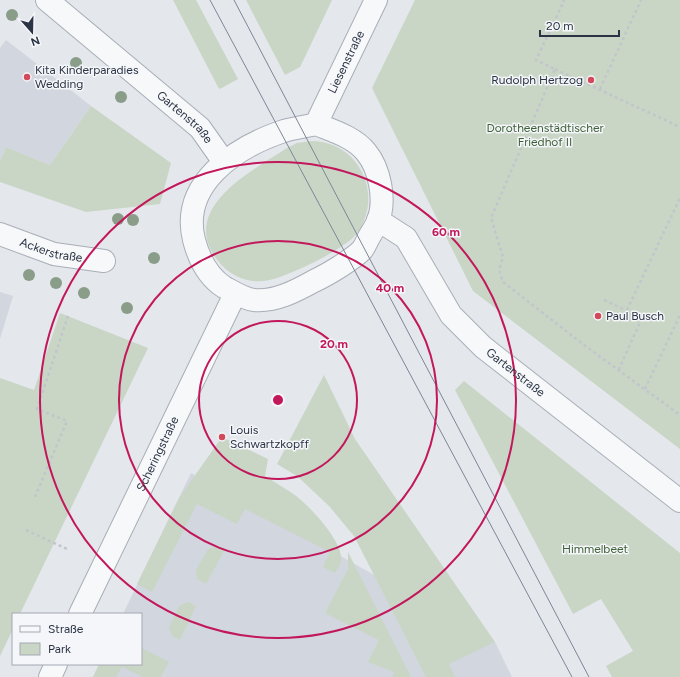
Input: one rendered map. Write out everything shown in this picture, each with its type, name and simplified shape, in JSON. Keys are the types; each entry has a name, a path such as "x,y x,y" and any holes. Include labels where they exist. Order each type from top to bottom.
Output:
{"street":[{"name":"Gartenstraße","path":"48,0 200,128 224,162"},
{"name":"Liesenstraße","path":"316,124 376,0"},
{"path":"316,124 344,135 365,151 374,167 380,184 378,220 362,249 326,275 297,290 272,298 254,300 235,294 215,281 204,265 197,250 191,230 191,212 203,183 224,162 252,144 282,132 316,124"},
{"name":"Gartenstraße","path":"378,220 406,238 451,315 483,348 680,501"},
{"name":"Ackerstraße","path":"0,234 54,254 104,262"},
{"name":"Scheringstraße","path":"80,613 235,294"},
{"path":"50,677 56,665"}],"path":[{"path":"562,0 564,1 536,60 680,127"},
{"path":"600,89 641,0"},
{"path":"555,69 491,218 503,257 499,270 503,282 584,345 680,415"},
{"path":"627,310 680,198"},
{"path":"604,300 642,318 619,370"},
{"path":"645,389 680,315"},
{"path":"35,497 67,420 37,409 68,316"},
{"path":"26,530 69,550"}],"shaded area":[{"name":"Kita Kinderparadies Wedding","path":"6,40 91,106 50,165 6,147 0,161 0,48"},
{"path":"0,292 13,296 0,339"},
{"path":"191,473 495,642 512,677 93,677 99,665 142,665 142,613 123,613"}],"green space":[{"path":"173,0 196,0 238,79 220,89 218,87"},
{"path":"246,0 332,0 300,67 285,75"},
{"name":"Dorotheenstädtischer Friedhof II","path":"415,0 680,0 680,449 473,291 372,88"},
{"path":"91,106 171,163 160,204 86,212 0,182 0,161 6,147 50,165"},
{"path":"311,141 328,143 342,150 353,160 362,172 367,186 368,201 365,217 358,232 352,239 329,254 285,275 263,281 250,281 238,277 222,266 208,242 207,225 213,208 224,194 239,180 256,168 297,143"},
{"path":"60,313 148,348 20,613 12,613 12,631 0,656 0,378 34,390"},
{"path":"324,375 355,439 495,642 449,664 455,677 426,677 354,536 329,506 297,476 277,464"},
{"name":"Himmelbeet","path":"464,381 680,553 680,677 612,677 606,666 633,651 601,599 573,614 455,390"},
{"path":"222,437 268,459 265,476 306,504 329,530 339,548 341,556 340,563 335,573 323,567 330,552 245,509 237,524 197,504 152,592 137,584 179,498"},
{"path":"218,546 225,549 206,584 197,579 196,570 208,549"},
{"path":"348,552 411,677 392,677 394,672 368,662 379,640 325,613 348,569"},
{"path":"188,602 196,606 180,640 172,636 169,627 180,605"},
{"path":"142,648 169,662 161,677 143,677 122,667 116,677 93,677 99,665 142,665"}],"tram line":[{"path":"210,0 572,677"},
{"path":"234,0 589,677"}],"place":[{"name":"Kita Kinderparadies Wedding","path":"27,77"},
{"name":"Rudolph Hertzog","path":"591,80"},
{"name":"Paul Busch","path":"598,316"},
{"name":"Louis Schwartzkopff","path":"222,437"}]}
